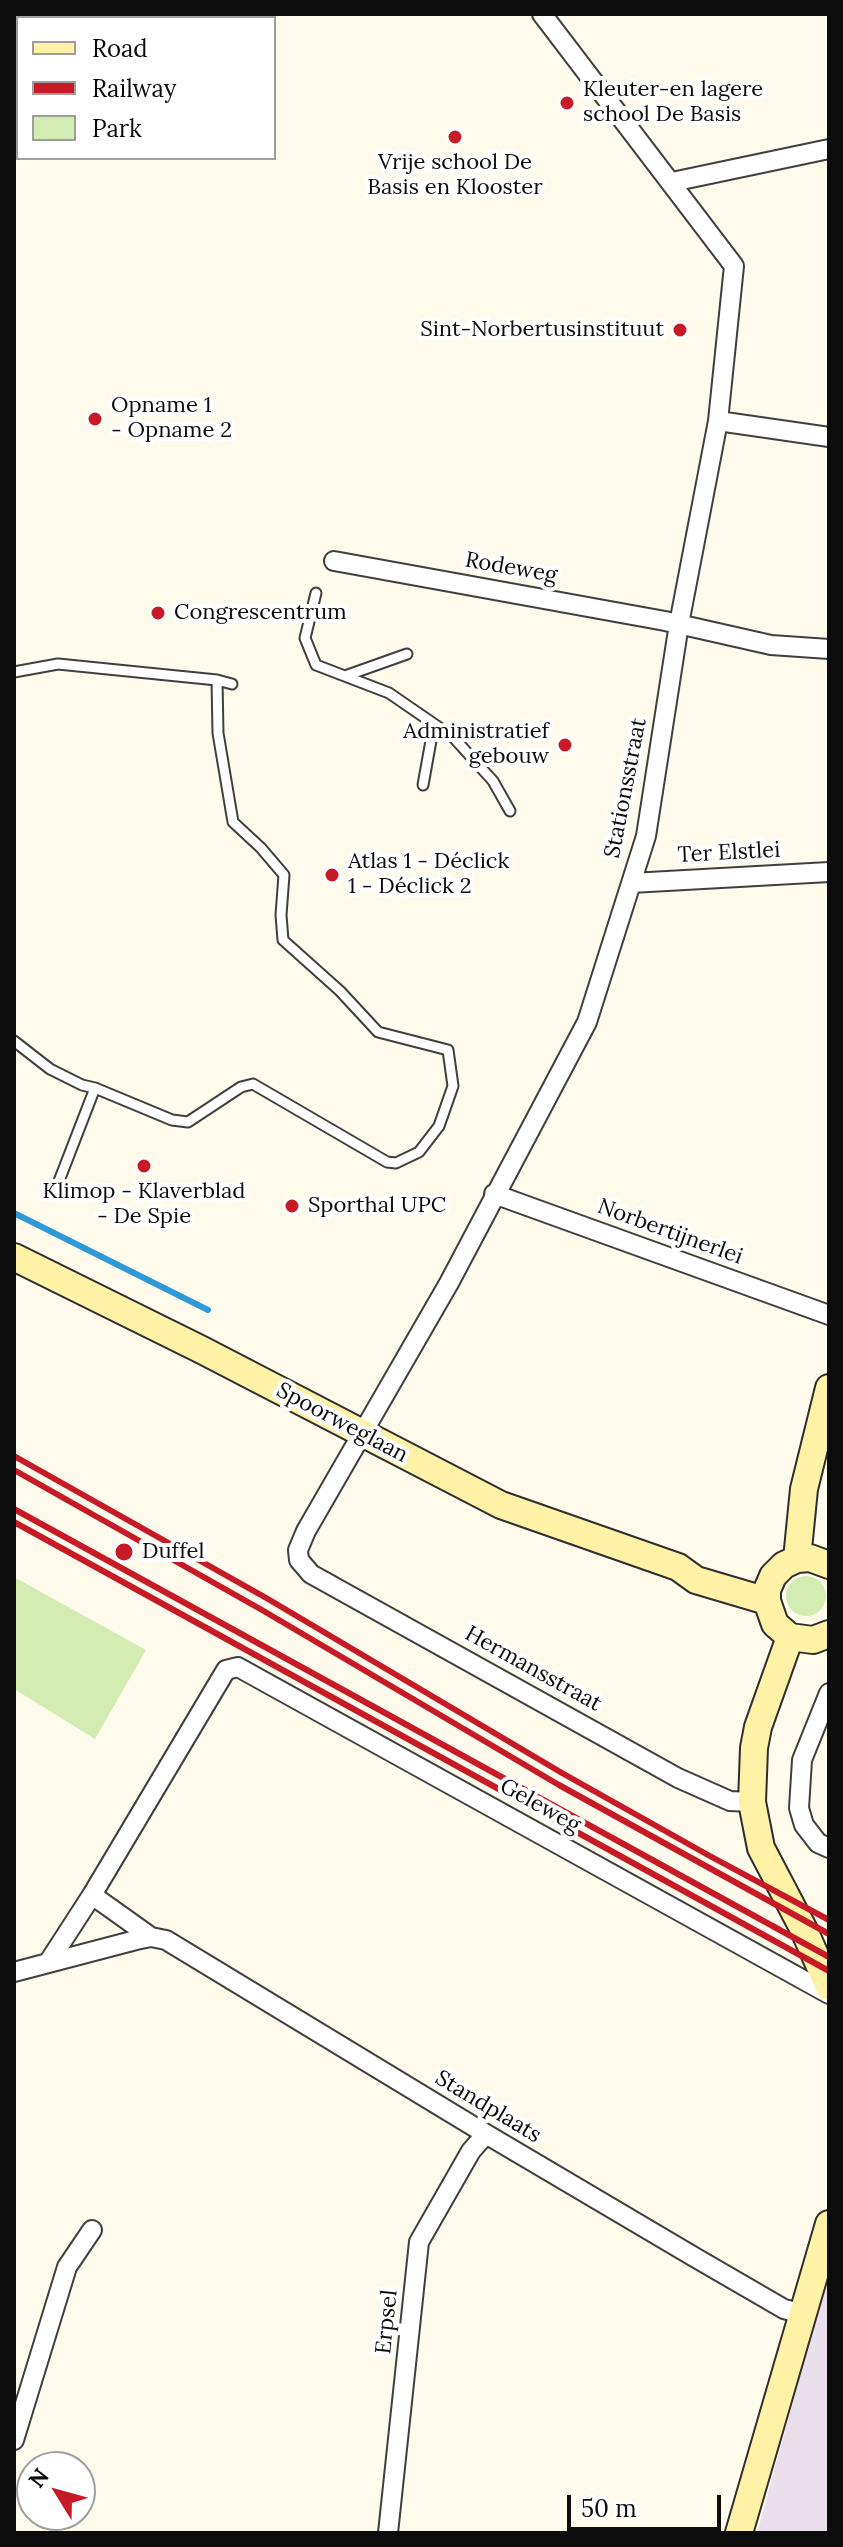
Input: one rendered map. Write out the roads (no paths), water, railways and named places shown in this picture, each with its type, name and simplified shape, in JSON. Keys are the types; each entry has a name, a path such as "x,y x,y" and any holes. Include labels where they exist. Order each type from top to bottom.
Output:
{"street":[{"name":"Stationsstraat","path":"299,1560 298,1550 306,1531 449,1283 587,1022 646,836 679,624 718,421 734,266 542,14"},
{"path":"672,182 829,149"},
{"path":"718,421 829,437"},
{"name":"Rodeweg","path":"334,561 679,624 771,645 829,649"},
{"name":"Ter Elstlei","path":"631,883 829,872"},
{"name":"Norbertijnerlei","path":"494,1194 829,1315"},
{"name":"Spoorweglaan","path":"14,1257 202,1350 501,1505 678,1567 699,1567 742,1575 770,1589"},
{"path":"797,1559 804,1489 829,1388"},
{"path":"815,1452 816,1537 826,1563"},
{"path":"826,1563 810,1558 797,1559 784,1565 770,1589 775,1624 790,1637 813,1640 829,1634"},
{"name":"Hermansstraat","path":"299,1560 311,1574 678,1778 720,1798 752,1802"},
{"path":"790,1637 758,1727 752,1802 761,1848 804,1930 829,1987"},
{"name":"Geleweg","path":"92,1895 226,1670 238,1667 829,1994"},
{"path":"829,1693 802,1760 799,1795 804,1825 818,1843 829,1848"},
{"path":"48,1963 92,1895"},
{"name":"Standplaats","path":"92,1895 151,1937 179,1947 486,2134 784,2309 803,2314"},
{"path":"14,1972 151,1937"},
{"name":"Erpsel","path":"388,2533 419,2242 471,2151 486,2134"},
{"path":"739,2533 829,2224"},
{"path":"14,2440 67,2267 92,2230"}],"lane":[{"path":"316,593 305,638 316,665 389,693 453,737 493,781 510,811"},
{"path":"345,676 407,654"},
{"path":"14,672 58,664 232,684"},
{"path":"14,1041 50,1069 82,1085 172,1120 188,1122 241,1087 253,1084 387,1162 396,1163 419,1152 439,1126 453,1086 448,1050 378,1032 340,991 283,940 284,875 233,822 218,733 217,680"},
{"path":"423,785 434,724"},
{"path":"59,1181 95,1088"}],"waterway":[{"path":"14,1213 208,1310"}],"railway":[{"path":"14,1456 268,1599 562,1773 829,1920"},
{"path":"14,1470 262,1610 559,1785 829,1934"},
{"path":"14,1509 829,1957"},
{"path":"14,1522 829,1971"}],"place":[{"name":"Kleuter-en lagere school De Basis","path":"567,103"},
{"name":"Vrije school De Basis en Klooster","path":"455,137"},
{"name":"Sint-Norbertusinstituut","path":"680,330"},
{"name":"Opname 1 - Opname 2","path":"95,419"},
{"name":"Congrescentrum","path":"158,613"},
{"name":"Administratief gebouw","path":"565,745"},
{"name":"Atlas 1 - Déclick 1 - Déclick 2","path":"332,875"},
{"name":"Klimop - Klaverblad - De Spie","path":"144,1166"},
{"name":"Sporthal UPC","path":"292,1206"},
{"name":"Duffel","path":"124,1552"}]}
